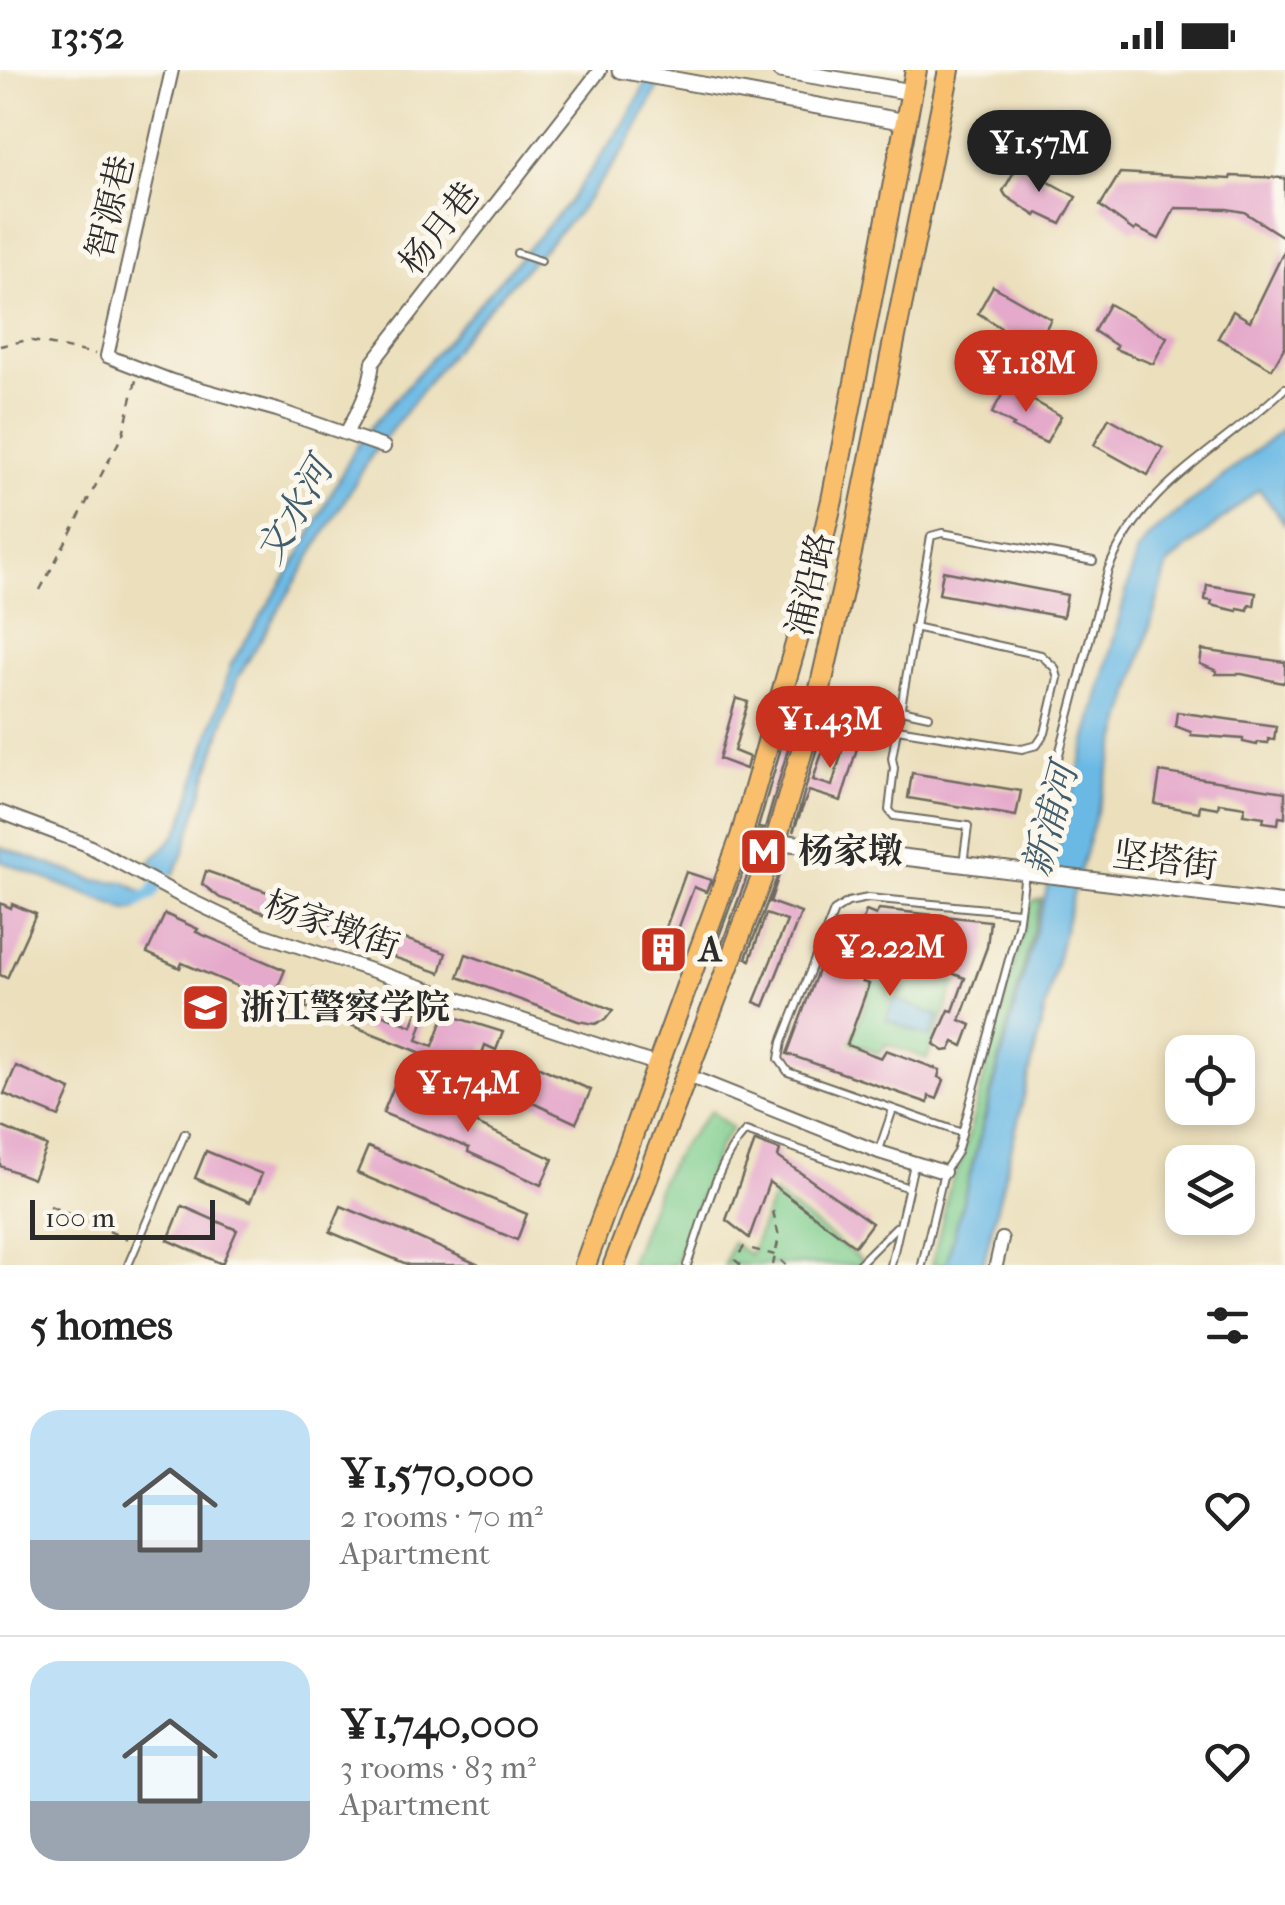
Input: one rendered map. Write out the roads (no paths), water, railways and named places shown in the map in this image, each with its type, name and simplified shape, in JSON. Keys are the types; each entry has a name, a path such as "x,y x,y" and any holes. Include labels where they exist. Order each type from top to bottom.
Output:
{"main road":[{"name":"浦沿路","path":"585,1265 742,837 809,598 832,500 916,70"},
{"name":"浦沿路","path":"614,1265 774,843 820,689 949,70"}],"street":[{"name":"智源巷","path":"172,70 106,356 352,435"},
{"name":"杨月巷","path":"352,435 371,382 372,362 600,70"},
{"path":"780,70 912,92"},
{"path":"625,71 906,122"},
{"path":"352,435 384,447"},
{"name":"杨家墩街","path":"0,812 85,844 178,895 261,934 656,1064"},
{"name":"坚塔街","path":"742,837 1285,904"},
{"path":"686,1075 878,1152 944,1172"},
{"path":"996,1265 1002,1239"}],"lane":[{"path":"517,253 541,261"},
{"path":"922,1265 944,1172 957,1152 1108,570 1120,541 1178,474 1285,388"},
{"path":"962,865 968,826 894,816 889,810 897,729 931,536 942,533 1094,561"},
{"path":"897,729 1022,749 1037,745 1046,734 1058,678 1041,654 914,627"},
{"path":"900,710 929,716"},
{"path":"962,1133 788,1072 778,1059 834,911 848,902 868,898 1020,912"},
{"path":"819,948 849,960"},
{"path":"878,1152 893,1108"},
{"path":"687,1265 724,1164 746,1131 906,1187"},
{"path":"128,1265 185,1133"},
{"path":"891,1265 914,1164"},
{"path":"858,1265 899,1224"}],"water":[{"path":"653,70 667,70 627,146 579,211 472,326 371,456 237,679 183,855 173,875 150,862 182,824 231,664 299,556 353,452 568,203 626,121"},
{"path":"1285,427 1285,524 1259,489 1168,564 1071,902 983,1265 946,1265 1137,552 1150,535"},
{"path":"0,847 94,880 124,882 149,896 129,911 0,861"},
{"path":"894,999 939,1016 930,1037 886,1020"}],"waterway":[{"name":"文水河","path":"133,900 137,902 152,893 171,859"}],"place":[{"name":"杨家墩","path":"763,851"},
{"name":"A","path":"664,949"},
{"name":"浙江警察学院","path":"205,1007"}],"water label":[{"name":"新浦河","path":"1050,820"}]}
